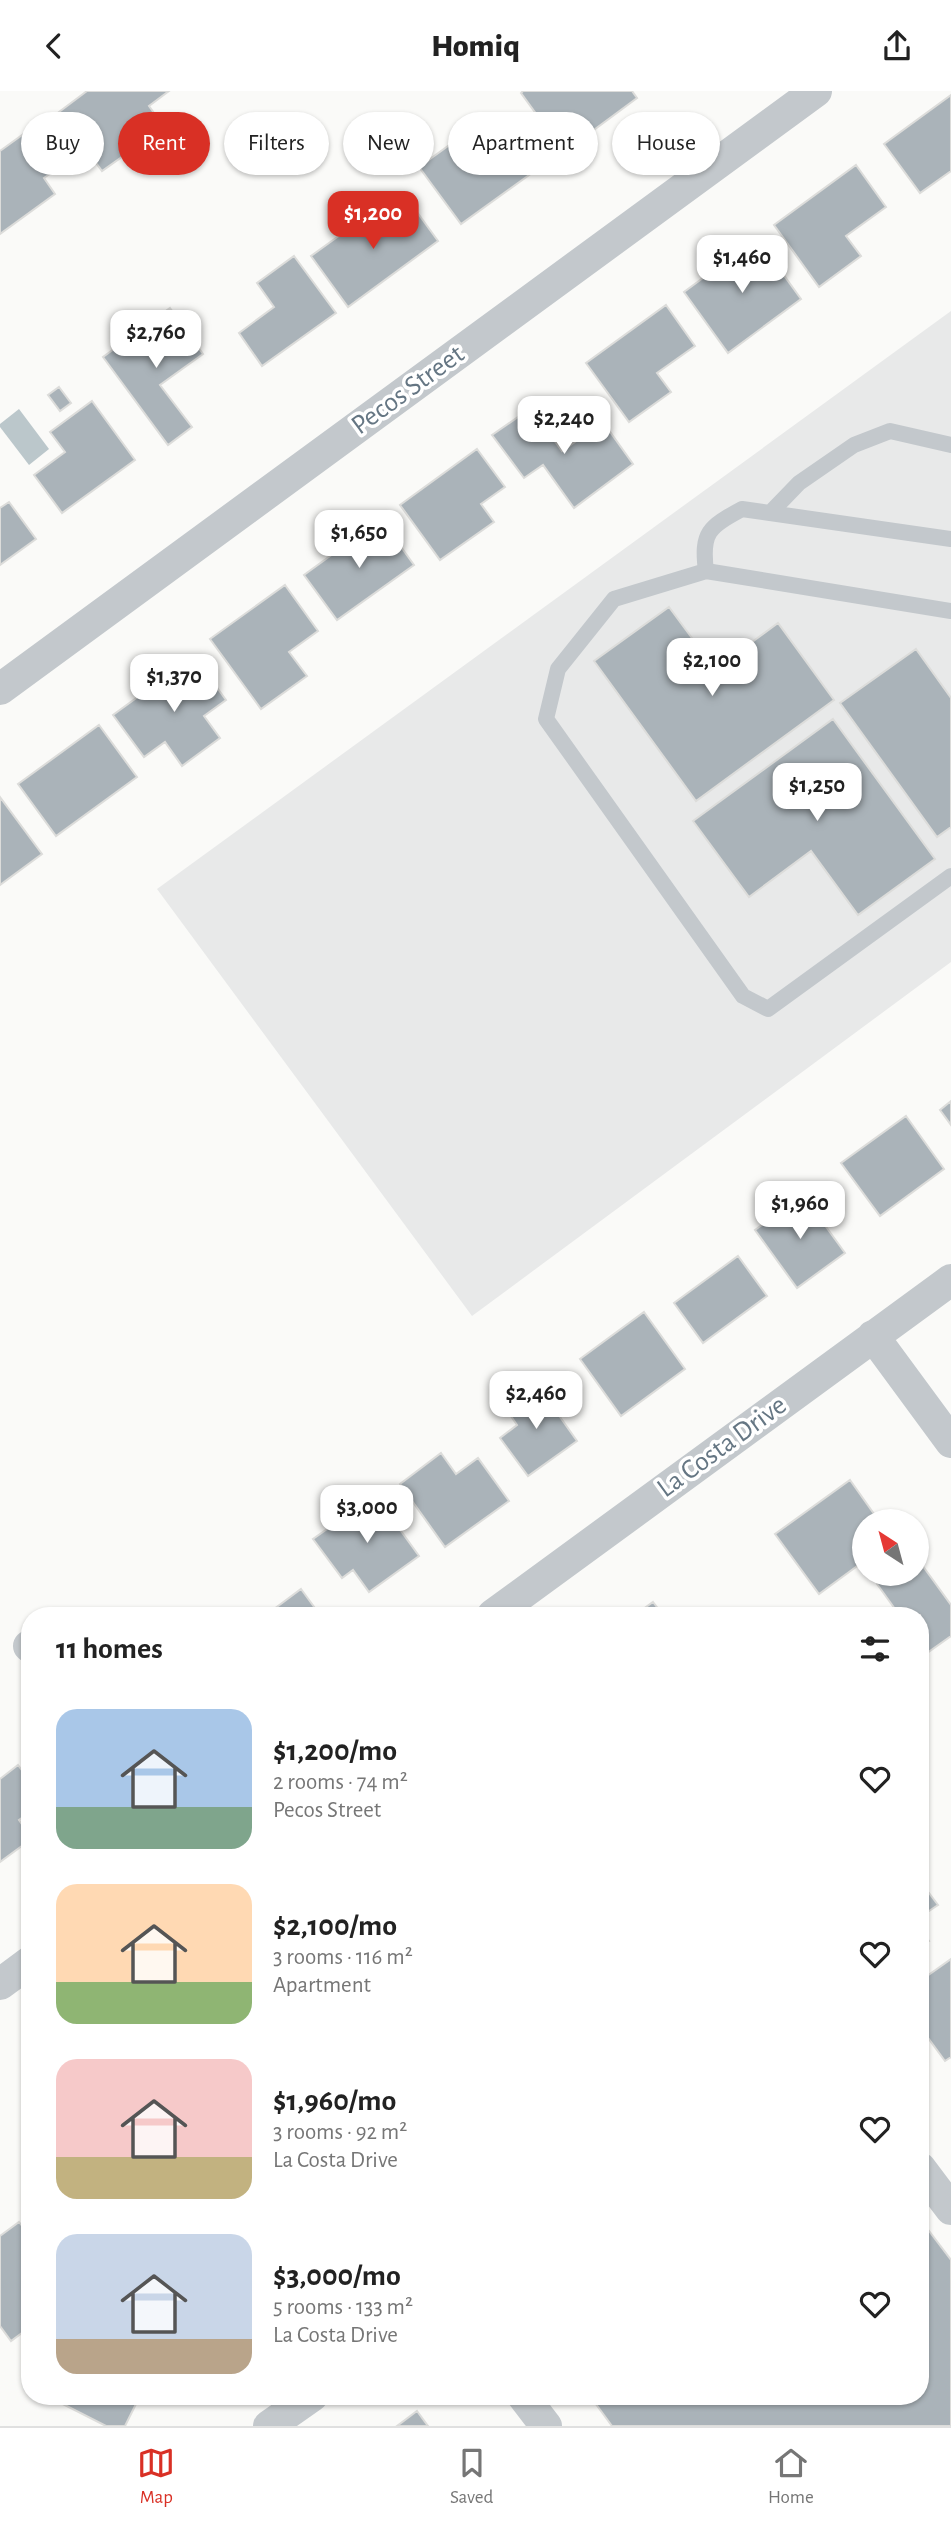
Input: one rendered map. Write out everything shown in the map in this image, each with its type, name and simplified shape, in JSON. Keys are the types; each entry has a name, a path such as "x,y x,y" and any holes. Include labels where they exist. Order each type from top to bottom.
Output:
{"street":[{"name":"Pecos Street","path":"0,689 816,91"},
{"name":"La Costa Drive","path":"511,1607 951,1280"},
{"path":"873,1336 951,1442"},
{"path":"0,1984 21,1969"},
{"path":"929,2180 951,2209"},
{"path":"269,2426 299,2405"},
{"path":"530,2405 545,2426"}],"lane":[{"path":"771,513 799,483 854,445 890,431 951,445"},
{"path":"706,571 703,546 716,524 742,509 951,539"},
{"path":"951,611 706,571 614,599 558,669 546,719 743,996 768,1009 951,876"}],"shaded area":[{"path":"951,311 951,962 472,1316 157,889"},
{"path":"19,409 49,449 29,465 0,427 0,424"}],"building":[{"path":"87,91 169,91 149,106 153,112 118,112 118,160 104,170 104,112 59,112"},
{"path":"632,91 637,98 618,112 612,112 612,116 598,127 598,112 535,112 521,93"},
{"path":"951,95 951,171 920,193 884,144"},
{"path":"21,136 21,175 48,175 44,178 55,194 0,234 0,151"},
{"path":"448,146 448,175 529,175 461,224 425,175 434,175 434,156"},
{"path":"856,165 886,207 846,236 861,256 819,287 774,225"},
{"path":"409,201 438,241 348,307 311,256 376,209 384,219"},
{"path":"757,238 801,299 728,353 684,292"},
{"path":"294,256 336,313 262,366 239,333 274,307 257,283"},
{"path":"666,305 695,346 657,373 671,392 629,422 586,363"},
{"path":"170,308 203,354 160,385 192,427 168,445 103,357"},
{"path":"59,387 71,403 60,411 48,395"},
{"path":"92,401 135,460 62,513 34,475 65,452 50,432"},
{"path":"531,408 562,451 603,422 633,464 574,508 543,465 524,478 492,435"},
{"path":"477,449 505,487 481,504 494,522 440,560 400,505"},
{"path":"9,502 36,539 0,565 0,508"},
{"path":"381,519 414,565 337,620 304,575"},
{"path":"285,585 318,631 289,652 307,676 261,709 210,639"},
{"path":"669,607 715,669 778,623 834,700 696,801 594,661"},
{"path":"916,649 951,698 951,827 937,837 840,703"},
{"path":"194,656 226,700 204,716 220,738 182,766 165,742 144,757 113,715"},
{"path":"833,719 935,859 858,915 811,851 749,897 693,821"},
{"path":"99,725 137,777 56,836 18,784"},
{"path":"0,797 42,854 0,885"},
{"path":"951,1101 951,1125 940,1110"},
{"path":"906,1116 944,1169 880,1216 841,1163"},
{"path":"803,1195 845,1253 797,1288 755,1230"},
{"path":"738,1256 767,1296 703,1343 674,1303"},
{"path":"644,1312 685,1369 621,1416 580,1359"},
{"path":"536,1383 577,1441 528,1476 500,1438 517,1425 504,1406"},
{"path":"441,1453 456,1474 478,1458 509,1501 445,1547 400,1484"},
{"path":"850,1480 871,1509 852,1509 852,1570 819,1594 775,1534"},
{"path":"375,1495 419,1556 369,1592 353,1570 342,1578 313,1539"},
{"path":"929,1575 951,1605 951,1636 929,1652 929,1607 894,1607 878,1586 929,1586"},
{"path":"301,1589 314,1607 277,1607"},
{"path":"18,1765 21,1769 21,1847 0,1862 0,1779"},
{"path":"929,1893 938,1905 929,1911"},
{"path":"951,1959 951,2057 945,2061 929,2039 929,1975"},
{"path":"19,2222 21,2225 21,2334 11,2341 0,2326 0,2236"},
{"path":"929,2231 951,2260 951,2426 612,2426 597,2405 929,2405"},
{"path":"65,2405 136,2405 125,2426 106,2426"},
{"path":"417,2411 428,2426 397,2426"}]}
